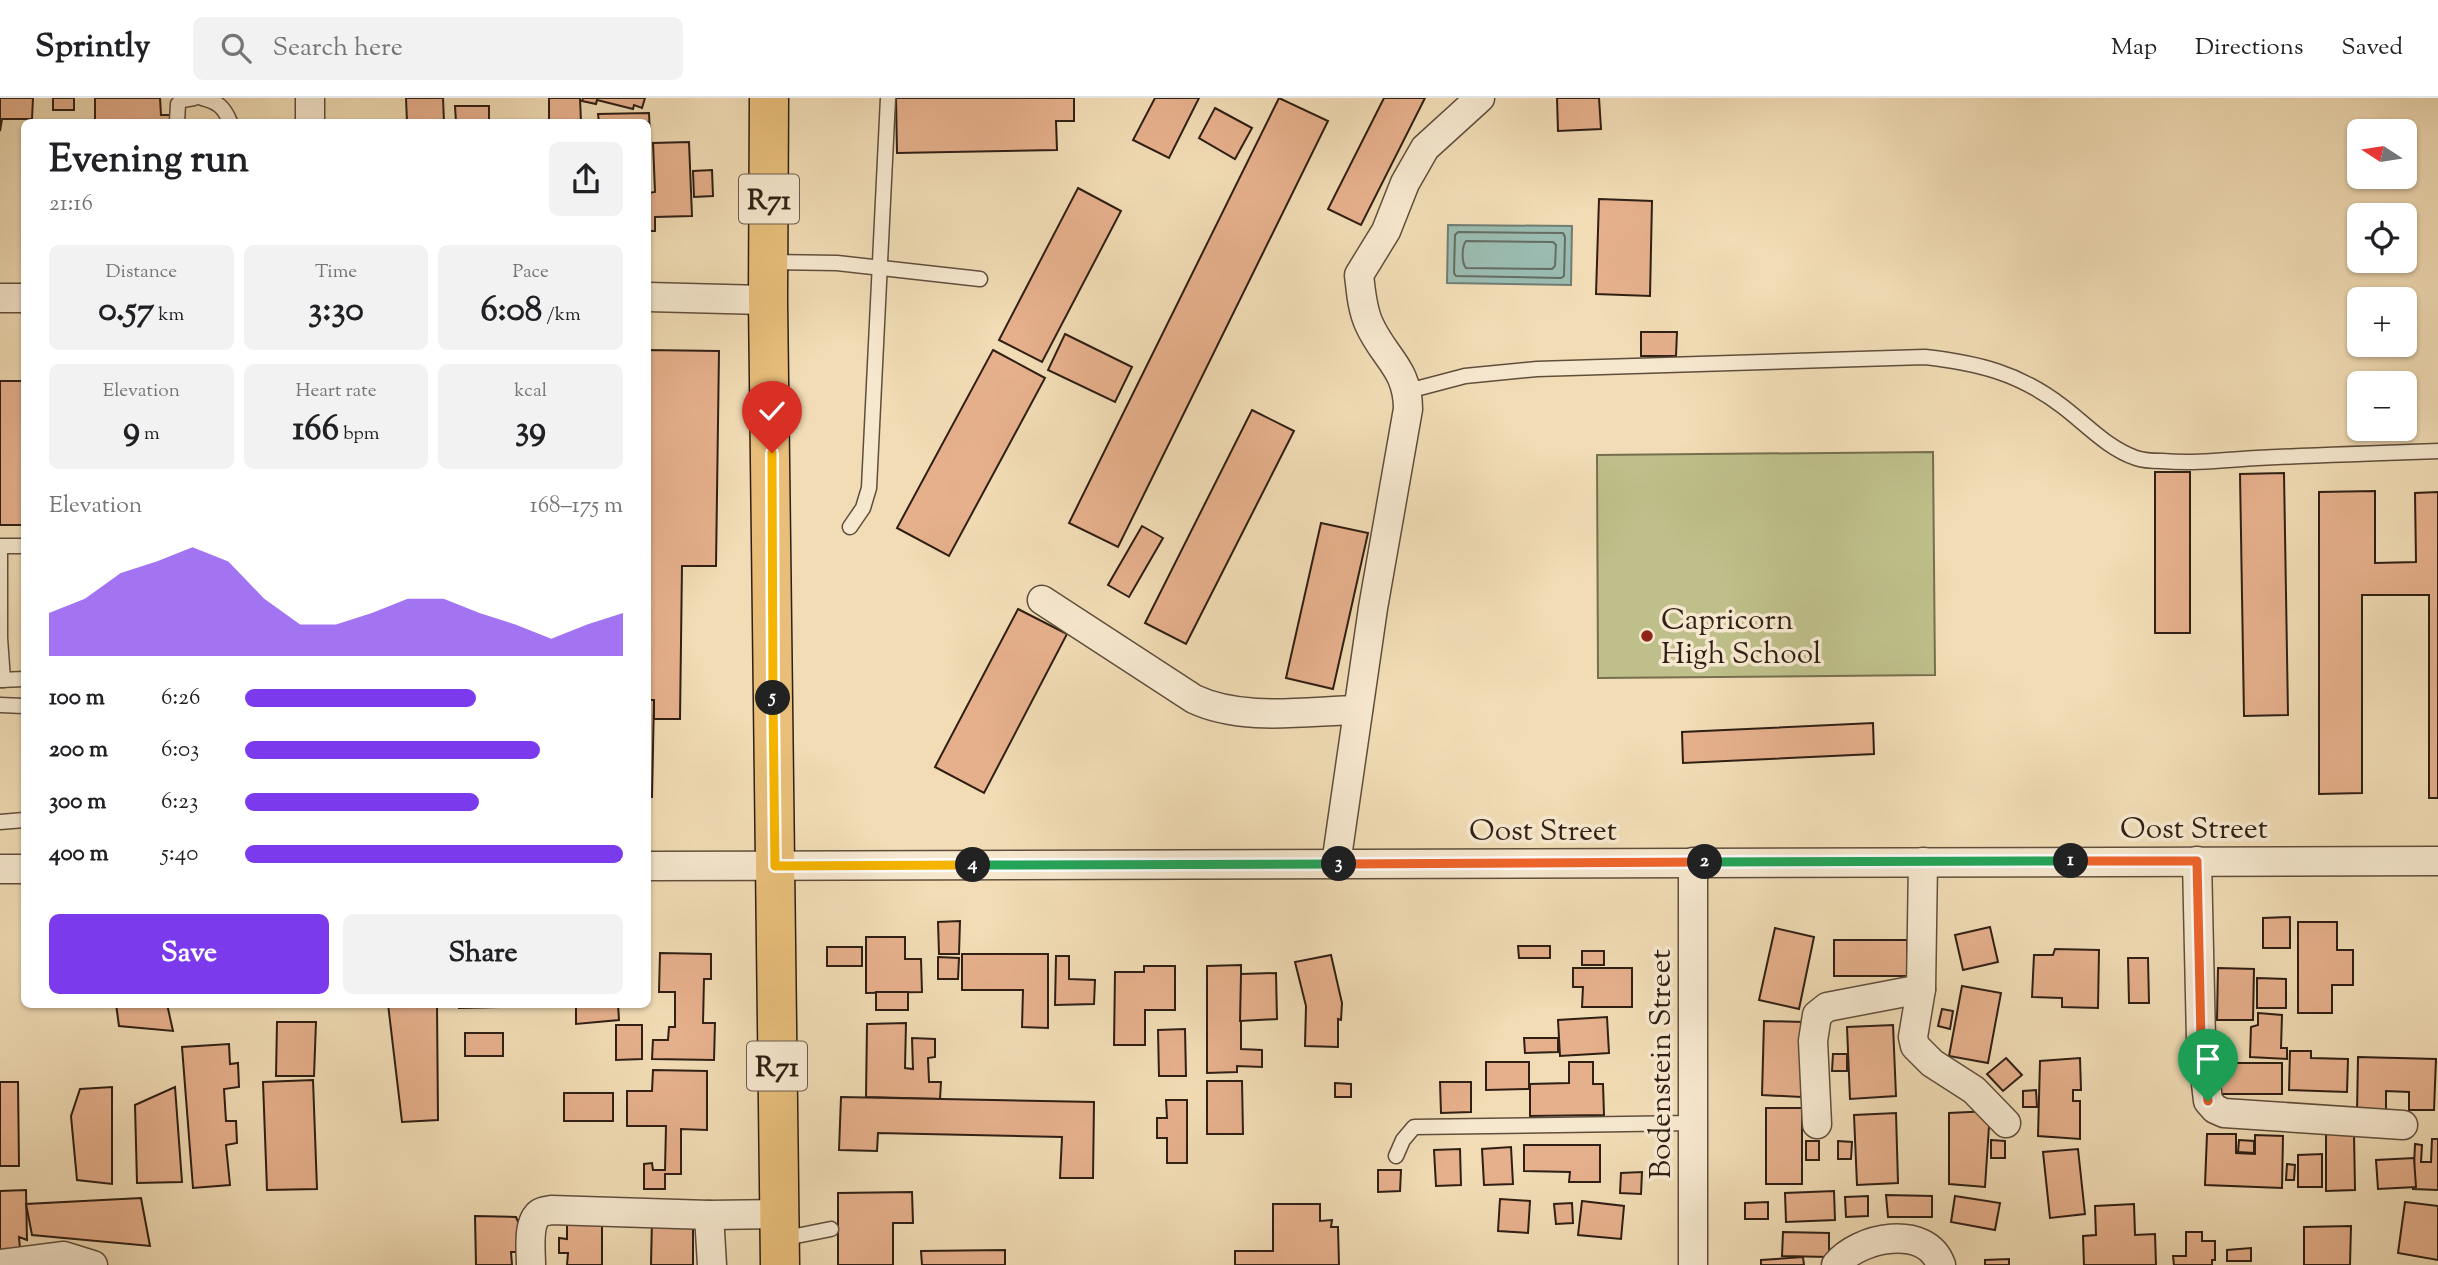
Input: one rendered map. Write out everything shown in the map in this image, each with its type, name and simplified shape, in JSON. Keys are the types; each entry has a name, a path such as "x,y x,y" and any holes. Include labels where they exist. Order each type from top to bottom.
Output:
{"main road":[{"name":"R71","path":"769,98 768,300 780,1240"}],"street":[{"path":"310,98 310,119"},
{"path":"1336,864 1358,710 1408,409 1408,391 1403,378 1381,348 1368,322 1359,275 1386,231 1405,183 1425,148 1480,98"},
{"path":"651,297 768,300"},
{"path":"0,298 21,298"},
{"path":"1042,600 1194,699 1212,707 1260,713 1358,710"},
{"path":"2197,861 2201,1040 2208,1101 2215,1109 2224,1113 2403,1125"},
{"name":"Oost Street","path":"651,866 2438,861"},
{"name":"Bodenstein Street","path":"1693,862 1693,1265"},
{"path":"1923,862 1921,989 1913,1037 1915,1046 1932,1063 1974,1090 2006,1123"},
{"path":"0,869 21,869"},
{"path":"1817,1124 1813,1041 1817,1014 1827,1007 1921,989"},
{"path":"531,1265 535,1220 540,1213 551,1210 709,1215 780,1240"},
{"path":"709,1215 712,1265"},
{"path":"1836,1265 1859,1247 1889,1239 1917,1241 1929,1247 1941,1265"},
{"path":"0,1264 64,1255 93,1265"}],"lane":[{"path":"177,119 178,104 182,100 194,98"},
{"path":"202,98 225,108 229,119"},
{"path":"850,527 863,508 869,488 888,98"},
{"path":"769,262 837,263 980,279"},
{"path":"1408,391 1465,376 1537,369 1925,357 1969,363 2003,372 2030,384 2062,405 2114,448 2138,459 2213,463 2255,458 2438,451"},
{"path":"21,546 0,546 2,680 21,680"},
{"path":"0,705 21,706"},
{"path":"0,822 21,820"},
{"path":"1396,1156 1403,1140 1414,1127 1693,1123"},
{"path":"780,1240 831,1229"}],"green space":[{"path":"1933,452 1935,675 1598,678 1597,455"}],"water":[{"path":"1448,225 1572,226 1571,285 1447,283"}],"building":[{"path":"0,98 33,98 32,119 2,119 0,131"},
{"path":"53,98 74,98 74,110 53,110"},
{"path":"95,98 160,98 161,115 173,115 173,119 95,119"},
{"path":"406,98 443,98 444,119 407,119"},
{"path":"549,98 580,98 581,119 549,119"},
{"path":"583,98 645,98 642,108 634,105 633,109 597,100 596,104 582,101"},
{"path":"896,98 1074,98 1074,121 1056,121 1057,150 897,153"},
{"path":"1155,98 1199,98 1169,158 1133,140"},
{"path":"1279,98 1328,121 1118,547 1069,523"},
{"path":"1384,98 1425,98 1361,225 1328,209"},
{"path":"1557,98 1599,98 1601,129 1558,131"},
{"path":"455,106 489,106 489,119 456,119"},
{"path":"1215,108 1252,128 1235,159 1199,138"},
{"path":"649,113 649,119 599,119 598,114"},
{"path":"689,142 692,216 655,217 655,231 651,231 651,193 655,192 653,143"},
{"path":"712,170 713,196 694,197 693,171"},
{"path":"1078,188 1121,211 1042,362 999,340"},
{"path":"1599,199 1652,201 1650,296 1596,294"},
{"path":"1641,332 1677,332 1676,356 1641,356"},
{"path":"1065,334 1132,367 1115,402 1048,370"},
{"path":"651,350 719,351 716,566 682,566 680,719 654,719 654,700 651,700"},
{"path":"993,350 1045,378 949,556 897,528"},
{"path":"0,381 21,381 21,525 0,525"},
{"path":"1252,410 1294,431 1186,644 1145,623"},
{"path":"2155,472 2190,472 2190,633 2155,633"},
{"path":"2284,473 2288,715 2244,716 2240,474"},
{"path":"2375,491 2375,563 2416,562 2415,493 2438,492 2438,798 2429,798 2429,595 2362,595 2362,793 2319,794 2319,492"},
{"path":"1321,523 1368,533 1333,689 1286,678"},
{"path":"1142,526 1163,538 1129,597 1108,585"},
{"path":"1018,609 1067,634 984,793 935,767"},
{"path":"651,700 654,700 652,797"},
{"path":"1873,723 1874,754 1683,763 1682,732"},
{"path":"2290,917 2290,948 2263,948 2263,918"},
{"path":"960,921 959,954 939,954 938,922"},
{"path":"2298,922 2337,922 2337,950 2353,950 2353,985 2332,985 2332,1013 2298,1013"},
{"path":"1990,927 1998,962 1963,970 1955,935"},
{"path":"1775,928 1814,937 1799,1009 1759,1000"},
{"path":"866,937 905,937 905,959 921,959 922,992 866,993"},
{"path":"1834,940 1907,940 1907,976 1834,976"},
{"path":"1518,946 1550,946 1550,958 1519,958"},
{"path":"827,947 862,947 862,966 827,966"},
{"path":"2055,949 2099,950 2098,1008 2062,1007 2062,998 2032,997 2034,955 2053,955"},
{"path":"1582,951 1604,951 1604,965 1582,965"},
{"path":"660,953 711,954 711,979 704,979 703,1023 715,1023 714,1060 652,1059 653,1040 668,1040 669,1027 675,1027 675,992 659,992"},
{"path":"962,954 1048,954 1048,1028 1022,1027 1023,990 962,990"},
{"path":"1331,955 1342,1003 1341,1020 1338,1019 1338,1047 1305,1046 1306,1006 1295,962"},
{"path":"1056,956 1069,956 1069,979 1095,980 1094,1004 1055,1005"},
{"path":"938,957 959,958 958,979 938,979"},
{"path":"2128,958 2148,958 2149,1003 2129,1003"},
{"path":"1241,965 1241,1049 1262,1050 1262,1067 1237,1066 1237,1072 1207,1073 1207,966"},
{"path":"1144,966 1175,966 1175,1010 1145,1010 1145,1045 1114,1045 1115,972 1144,972"},
{"path":"1573,968 1632,968 1632,1007 1582,1007 1583,987 1573,987"},
{"path":"2218,968 2254,969 2253,1020 2217,1020"},
{"path":"1276,973 1277,1019 1240,1021 1241,974"},
{"path":"2257,978 2286,979 2286,1008 2257,1008"},
{"path":"1962,986 2001,993 1988,1063 1949,1056"},
{"path":"876,992 908,992 908,1010 876,1010"},
{"path":"117,1008 168,1008 173,1031 119,1026"},
{"path":"388,1008 437,1008 438,1120 402,1122"},
{"path":"576,1008 618,1008 619,1020 576,1024"},
{"path":"1942,1009 1953,1011 1950,1029 1938,1026"},
{"path":"2258,1013 2282,1015 2281,1048 2287,1048 2287,1059 2250,1057 2251,1027 2258,1025"},
{"path":"1607,1017 1609,1053 1560,1056 1558,1020"},
{"path":"1764,1021 1804,1022 1801,1097 1762,1095"},
{"path":"277,1022 316,1022 314,1076 276,1076"},
{"path":"906,1023 905,1068 913,1069 912,1038 935,1039 935,1057 928,1058 929,1082 941,1082 940,1099 866,1097 867,1024"},
{"path":"616,1025 642,1025 642,1059 616,1060"},
{"path":"1893,1025 1896,1096 1850,1099 1847,1027"},
{"path":"1185,1029 1186,1076 1159,1076 1158,1030"},
{"path":"465,1033 503,1033 503,1056 465,1056"},
{"path":"1524,1038 1558,1038 1558,1052 1525,1053"},
{"path":"229,1044 230,1064 238,1063 239,1087 224,1089 226,1121 236,1121 237,1143 226,1145 230,1185 193,1188 182,1047"},
{"path":"2290,1051 2311,1051 2311,1058 2348,1059 2347,1092 2289,1090"},
{"path":"1833,1054 1847,1054 1847,1071 1832,1071"},
{"path":"2358,1057 2436,1059 2434,1110 2409,1110 2409,1092 2386,1091 2386,1115 2357,1114"},
{"path":"2006,1058 2022,1075 2003,1091 1987,1074"},
{"path":"2080,1058 2081,1090 2073,1090 2073,1101 2080,1101 2080,1139 2038,1136 2040,1061"},
{"path":"1486,1062 1529,1062 1529,1089 1486,1090"},
{"path":"1569,1062 1593,1062 1593,1084 1603,1084 1604,1115 1530,1116 1530,1084 1569,1083"},
{"path":"2217,1063 2282,1063 2282,1094 2217,1094"},
{"path":"653,1070 707,1071 707,1130 681,1129 681,1174 665,1174 665,1189 644,1189 644,1164 652,1163 653,1170 665,1170 666,1126 627,1126 627,1091 652,1091"},
{"path":"313,1080 317,1189 267,1190 263,1082"},
{"path":"1207,1081 1242,1081 1243,1134 1207,1134"},
{"path":"0,1082 18,1082 19,1166 0,1166"},
{"path":"1440,1082 1471,1082 1471,1112 1441,1113"},
{"path":"1335,1083 1351,1084 1351,1097 1335,1097"},
{"path":"112,1087 112,1184 77,1180 71,1116 80,1089"},
{"path":"175,1087 182,1182 137,1183 135,1105"},
{"path":"2036,1090 2037,1107 2023,1107 2023,1091"},
{"path":"564,1093 613,1093 613,1121 564,1121"},
{"path":"841,1097 1094,1102 1093,1178 1060,1178 1062,1137 878,1133 877,1151 839,1150"},
{"path":"1166,1100 1187,1100 1187,1163 1167,1163 1167,1138 1157,1138 1157,1118 1167,1118"},
{"path":"1766,1108 1802,1108 1802,1184 1766,1184"},
{"path":"1990,1111 1985,1187 1949,1184 1949,1113"},
{"path":"1896,1113 1898,1183 1857,1185 1854,1115"},
{"path":"2207,1134 2236,1134 2236,1153 2255,1154 2255,1135 2283,1136 2282,1188 2205,1185"},
{"path":"2326,1134 2354,1134 2355,1190 2326,1191"},
{"path":"2432,1139 2438,1139 2438,1190 2413,1189 2415,1144 2422,1145 2421,1162 2431,1162"},
{"path":"1991,1140 2005,1141 2005,1158 1991,1158"},
{"path":"2239,1140 2254,1141 2254,1153 2238,1152"},
{"path":"1806,1141 1819,1141 1819,1160 1806,1160"},
{"path":"1838,1141 1852,1142 1851,1159 1838,1159"},
{"path":"1524,1145 1600,1145 1600,1182 1569,1182 1570,1172 1524,1171"},
{"path":"1511,1147 1513,1184 1484,1185 1482,1149"},
{"path":"1460,1149 1461,1185 1436,1186 1434,1150"},
{"path":"2078,1149 2085,1214 2050,1218 2043,1152"},
{"path":"2322,1154 2322,1187 2298,1187 2298,1155"},
{"path":"2414,1158 2416,1187 2378,1189 2376,1160"},
{"path":"2287,1164 2295,1165 2294,1180 2286,1180"},
{"path":"1378,1170 1401,1170 1400,1191 1378,1192"},
{"path":"1642,1172 1641,1194 1620,1193 1621,1173"},
{"path":"26,1190 27,1240 19,1237 20,1249 0,1250 0,1191"},
{"path":"1834,1191 1835,1220 1786,1222 1785,1193"},
{"path":"912,1192 913,1223 893,1223 893,1265 838,1265 838,1193"},
{"path":"1886,1195 1932,1196 1932,1217 1888,1217"},
{"path":"1868,1196 1868,1216 1846,1217 1845,1197"},
{"path":"1955,1196 2000,1203 1995,1230 1951,1222"},
{"path":"141,1198 150,1246 32,1235 26,1204"},
{"path":"1500,1199 1530,1201 1528,1233 1498,1231"},
{"path":"1582,1201 1624,1206 1621,1239 1578,1235"},
{"path":"1768,1202 1768,1219 1745,1219 1745,1203"},
{"path":"2405,1202 2438,1206 2438,1260 2398,1253"},
{"path":"1572,1203 1573,1223 1556,1224 1554,1204"},
{"path":"1273,1204 1320,1204 1320,1221 1332,1220 1331,1227 1338,1227 1339,1265 1235,1265 1235,1251 1273,1251"},
{"path":"2134,1204 2135,1235 2155,1234 2156,1265 2084,1265 2083,1236 2096,1235 2095,1206"},
{"path":"475,1216 516,1217 523,1233 521,1252 511,1252 512,1265 476,1265"},
{"path":"652,1218 693,1218 693,1265 651,1265"},
{"path":"567,1220 602,1220 602,1265 567,1265 568,1253 559,1253 559,1238 567,1239"},
{"path":"2351,1226 2350,1265 2304,1265 2304,1227"},
{"path":"1783,1232 1829,1233 1829,1257 1782,1256"},
{"path":"2186,1232 2202,1232 2202,1241 2215,1241 2215,1260 2212,1260 2212,1265 2174,1265 2173,1256 2186,1256"},
{"path":"2251,1248 2251,1261 2227,1261 2227,1250"},
{"path":"1005,1250 1005,1265 922,1265 921,1251"},
{"path":"1803,1257 1804,1265 1761,1265 1761,1260"},
{"path":"2009,1259 2009,1265 1985,1265 1985,1260"}],"place":[{"name":"Capricorn High School","path":"1647,636"}],"route":[{"path":"772,453 775,866 2197,861 2201,1040 2208,1101"}]}
